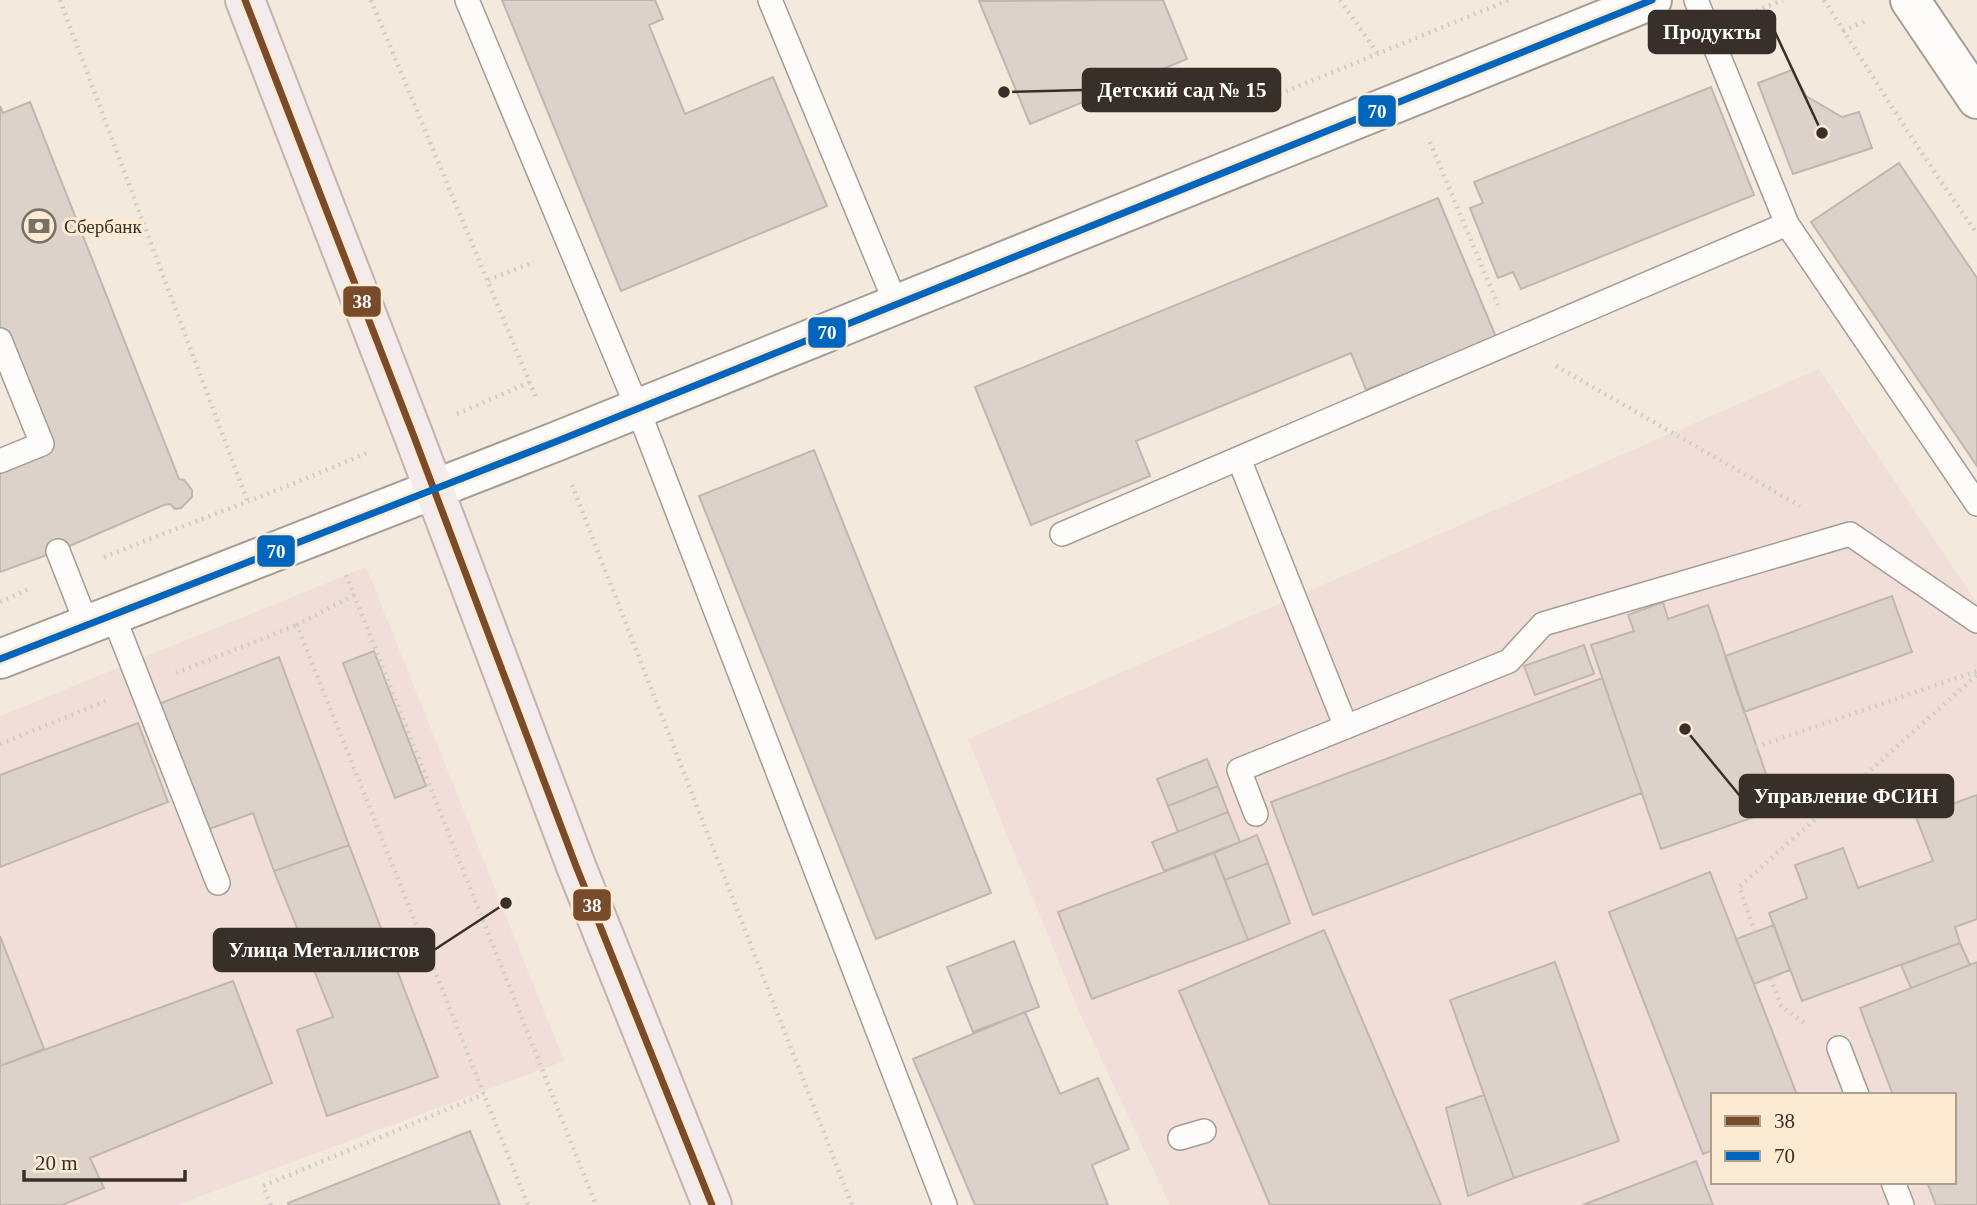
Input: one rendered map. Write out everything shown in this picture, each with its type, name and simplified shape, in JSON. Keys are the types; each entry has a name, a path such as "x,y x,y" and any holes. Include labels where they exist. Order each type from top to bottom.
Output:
{"main road":[{"path":"245,0 576,866 712,1205"}],"street":[{"path":"0,659 555,442 1652,0"},
{"path":"1910,0 1977,99"}],"lane":[{"path":"467,0 637,407 945,1205"},
{"path":"770,0 896,304"},
{"path":"1696,0 1787,224 1977,503"},
{"path":"1062,534 1787,224"},
{"path":"0,340 42,444 0,461"},
{"path":"1239,458 1346,727"},
{"path":"1256,814 1240,770 1509,661 1543,624 1850,534 1977,621"},
{"path":"61,562 100,620 218,883"},
{"path":"1839,1048 1856,1093"},
{"path":"1180,1138 1204,1130"},
{"path":"1894,1184 1902,1205"}],"path":[{"path":"0,601 61,562 247,500 60,0"},
{"path":"371,0 530,382"},
{"path":"1340,0 1378,54"},
{"path":"1824,0 1913,140 1977,234"},
{"path":"1430,141 1513,341 1850,534"},
{"path":"488,279 570,248"},
{"path":"537,400 852,1205"},
{"path":"528,1205 297,625 354,594 596,1205"},
{"path":"1756,747 1977,673"},
{"path":"1755,932 1739,887 1977,673"},
{"path":"1771,978 1781,1006 1839,1048"},
{"path":"271,1205 263,1186 484,1094"}],"shaded area":[{"path":"1819,369 1977,603 1977,1205 1170,1205 1078,1009 968,739"},
{"path":"366,567 564,1061 177,1205 0,1205 0,716"}],"building":[{"path":"502,0 655,0 663,19 649,25 685,114 773,77 827,206 621,291"},
{"path":"1163,0 1187,59 1030,124 979,1"},
{"path":"1792,70 1806,96 1842,117 1859,112 1872,148 1793,174 1758,83"},
{"path":"1711,87 1754,195 1521,289 1513,272 1498,278 1470,208 1483,203 1474,182"},
{"name":"Сбербанк","path":"30,102 179,479 184,480 192,490 192,497 181,508 164,505 58,551 0,572 0,461 42,444 0,340 0,106 3,113"},
{"path":"1899,163 1977,278 1977,466 1811,222"},
{"path":"1438,198 1496,337 1366,390 1351,353 1136,441 1150,476 1031,525 975,387"},
{"path":"814,450 991,893 876,939 699,496"},
{"path":"1892,596 1912,652 1744,712 1725,656"},
{"path":"1663,602 1668,619 1708,605 1778,809 1661,849 1591,645 1634,631 1628,615"},
{"path":"1584,645 1594,674 1535,695 1524,666"},
{"path":"374,651 426,786 395,798 343,663"},
{"path":"279,657 349,845 274,871 253,813 204,831 156,705"},
{"path":"1602,678 1642,793 1313,915 1271,802"},
{"path":"138,723 168,802 0,867 0,775"},
{"path":"1207,759 1218,786 1168,806 1157,779"},
{"path":"1218,786 1228,812 1178,832 1168,806"},
{"path":"1977,795 1977,919 1955,927 1960,943 1802,1001 1769,913 1807,898 1795,865 1843,848 1858,888 1933,861 1916,817"},
{"path":"1228,812 1240,842 1164,871 1152,842"},
{"path":"1257,835 1268,863 1225,880 1214,853"},
{"path":"349,845 438,1077 327,1116 297,1030 333,1017 274,871"},
{"path":"1214,853 1248,940 1092,999 1058,912"},
{"path":"1268,863 1290,923 1248,940 1225,880"},
{"path":"1710,872 1796,1093 1711,1093 1711,1151 1703,1154 1609,912"},
{"path":"1774,925 1790,970 1754,984 1736,939"},
{"path":"1324,930 1441,1205 1270,1205 1179,991"},
{"path":"0,936 44,1049 0,1066"},
{"path":"1014,941 1039,1007 973,1032 947,967"},
{"path":"1960,943 1970,965 1911,988 1901,965"},
{"path":"1555,962 1619,1141 1514,1178 1450,1000"},
{"path":"1977,962 1977,1205 1936,1205 1928,1184 1956,1184 1956,1093 1892,1093 1860,1008"},
{"path":"233,981 272,1083 90,1158 104,1188 62,1205 0,1205 0,1066"},
{"path":"1025,1012 1060,1094 1098,1078 1129,1149 1092,1165 1108,1205 975,1205 913,1059"},
{"path":"1484,1095 1514,1178 1468,1196 1446,1108"},
{"path":"470,1131 500,1205 288,1203"},
{"path":"1696,1161 1713,1205 1583,1205"}],"transit line":[{"name":"38","path":"245,0 576,866 712,1205"},
{"name":"70","path":"0,659 555,442 1652,0"}],"place":[{"name":"Детский сад № 15","path":"1004,92"},
{"name":"Продукты","path":"1822,133"},
{"name":"Сбербанк","path":"39,226"},
{"name":"Управление ФСИН","path":"1685,729"},
{"name":"Улица Металлистов","path":"506,903"}]}
